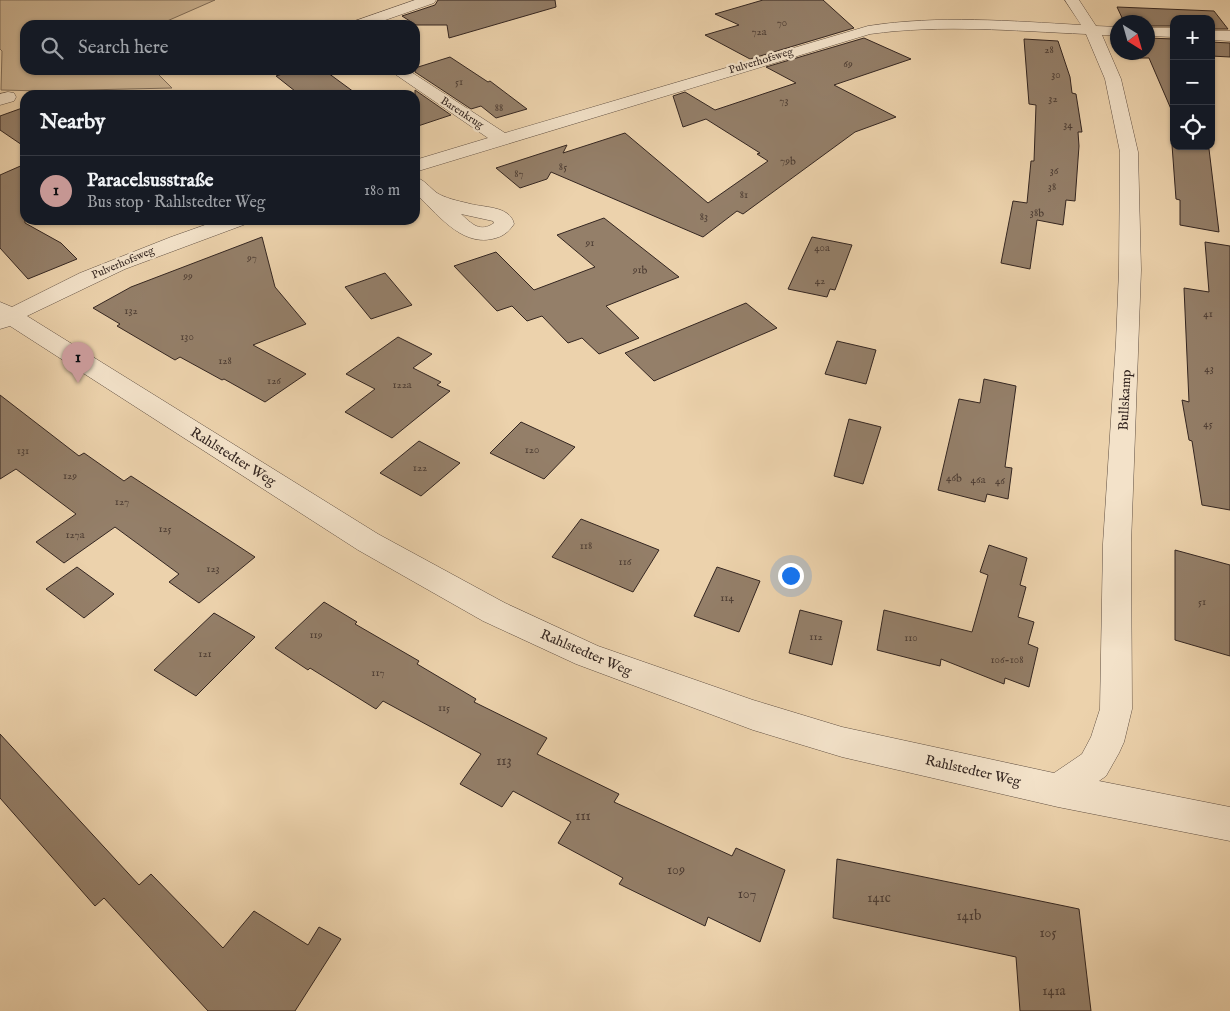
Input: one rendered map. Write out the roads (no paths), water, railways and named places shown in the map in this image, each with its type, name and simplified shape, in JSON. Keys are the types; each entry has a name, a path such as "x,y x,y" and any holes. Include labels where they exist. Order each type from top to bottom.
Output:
{"street":[{"path":"371,20 429,0"},
{"name":"Bullskamp","path":"1058,790 1094,765 1107,742 1116,709 1117,544 1129,297 1129,152 1113,79 1092,30 1072,0"},
{"name":"Pulverhofsweg","path":"420,164 868,30 902,25 948,23 1110,30"},
{"path":"1155,32 1170,33"},
{"path":"1215,35 1230,36"},
{"name":"Barenkrug","path":"405,75 501,139"},
{"path":"420,188 432,198"},
{"name":"Pulverhofsweg","path":"4,316 121,263 226,225"},
{"name":"Rahlstedter Weg","path":"4,316 368,542 494,612 587,655 662,684 753,715 842,742 1058,790 1230,824"}],"place":[{"name":"Paracelsusstraße","path":"78,383"}]}
